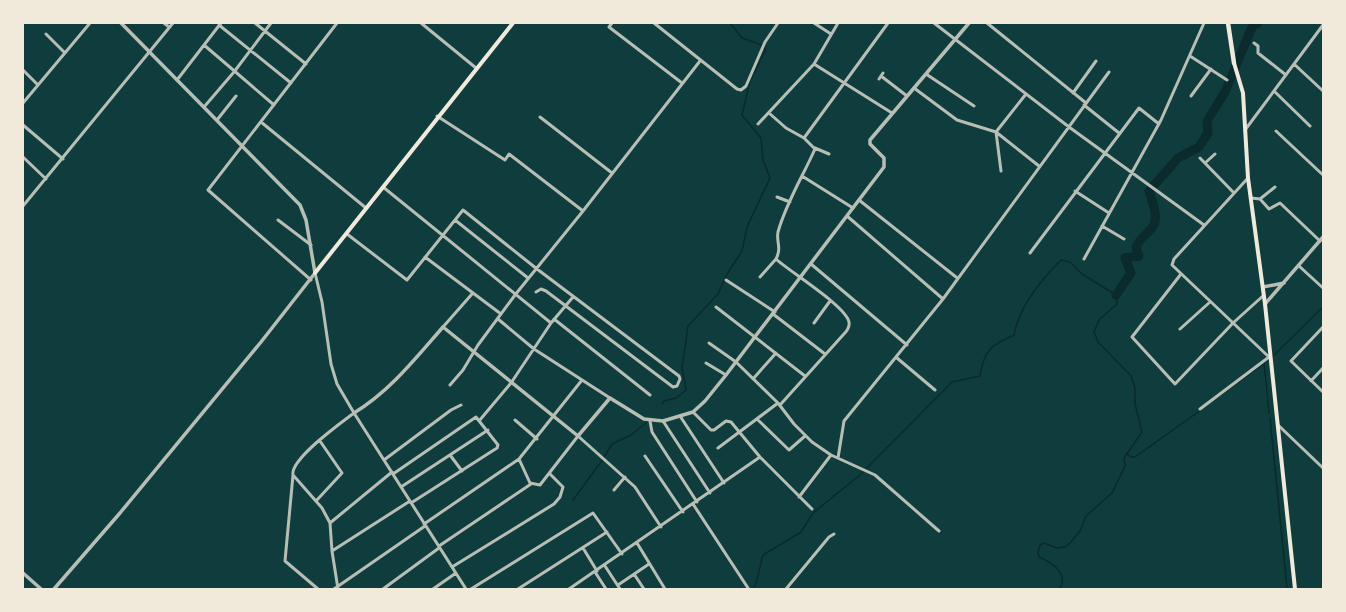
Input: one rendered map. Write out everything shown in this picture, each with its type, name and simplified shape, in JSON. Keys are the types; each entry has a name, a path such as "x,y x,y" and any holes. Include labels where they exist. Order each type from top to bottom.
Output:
{"main road":[{"path":"315,273 347,234 437,116 513,23"},
{"path":"1228,23 1234,63 1243,93 1248,178 1264,295 1269,357 1278,425 1295,589"}],"street":[{"path":"23,103 90,23"},
{"path":"121,23 300,205 306,220 315,273 322,302 331,364 338,384 354,413 466,589"},
{"path":"164,23 169,27"},
{"path":"23,206 173,23"},
{"path":"255,23 306,64"},
{"path":"204,107 234,72 271,23"},
{"path":"311,280 208,190 337,23"},
{"path":"421,23 476,68"},
{"path":"612,23 609,27 682,83"},
{"path":"654,23 700,61 737,89 742,90 746,86 765,42 777,24 771,23"},
{"path":"814,23 831,34"},
{"path":"758,124 814,64 838,23"},
{"path":"804,138 888,23"},
{"path":"934,23 1069,127 1204,225"},
{"path":"498,319 534,349 641,417 650,421 664,421 693,412 705,401 756,337 885,163 884,158 870,144 870,140 969,23"},
{"path":"988,23 1119,133"},
{"path":"1084,259 1159,124 1204,23"},
{"path":"177,80 220,24 291,82"},
{"path":"1245,130 1323,25"},
{"path":"46,34 65,53"},
{"path":"1254,43 1258,46 1259,55 1286,75"},
{"path":"204,46 274,105"},
{"path":"1190,56 1227,80"},
{"path":"450,385 463,370 474,352 528,278 537,269 583,211 700,61"},
{"path":"1073,93 1096,61"},
{"path":"814,64 892,113"},
{"path":"1294,64 1321,90 1323,85"},
{"path":"1191,96 1211,69"},
{"path":"23,70 38,85"},
{"path":"838,458 844,421 897,358 943,299 1109,72"},
{"path":"883,73 880,78 907,96"},
{"path":"926,74 974,106"},
{"path":"914,88 957,120 996,132 1039,166"},
{"path":"1274,91 1310,126"},
{"path":"1001,171 996,132 1026,94"},
{"path":"217,120 236,96"},
{"path":"1030,254 1104,152 1139,108 1159,124"},
{"path":"769,113 786,128 804,138 815,148 829,154"},
{"path":"437,116 505,160 509,154 583,211"},
{"path":"540,117 612,173"},
{"path":"261,122 366,208"},
{"path":"23,125 63,159"},
{"path":"1276,131 1323,174"},
{"path":"760,277 776,259 780,247 778,234 790,202 815,148"},
{"path":"1205,163 1215,154"},
{"path":"23,157 46,179"},
{"path":"1200,158 1234,193"},
{"path":"802,176 853,208"},
{"path":"1200,409 1269,357 1173,266 1174,259 1248,178"},
{"path":"383,187 551,323"},
{"path":"1260,199 1275,187"},
{"path":"1075,191 1109,213"},
{"path":"777,197 790,202"},
{"path":"1251,198 1260,199 1269,209 1280,203 1322,239 1265,304"},
{"path":"859,200 956,276"},
{"path":"347,234 406,280 463,210 573,297 679,376 680,379 677,386 672,386 543,289 536,292"},
{"path":"847,216 943,299"},
{"path":"278,220 311,245"},
{"path":"455,220 528,278"},
{"path":"1102,226 1124,239"},
{"path":"425,257 472,294 501,314"},
{"path":"718,448 779,404 843,335 850,325 847,317 830,301 776,259"},
{"path":"810,264 907,345"},
{"path":"1299,266 1323,288"},
{"path":"54,589 105,531 311,280 315,273"},
{"path":"1181,274 1132,337 1175,384 1233,323 1264,295"},
{"path":"726,280 774,313 825,354"},
{"path":"1262,287 1285,282"},
{"path":"318,589 285,561 294,467 320,441 354,413 372,402 390,387 472,294"},
{"path":"479,421 511,383 551,323 573,297"},
{"path":"814,323 830,301"},
{"path":"1180,329 1210,302"},
{"path":"716,308 756,337 805,376"},
{"path":"554,319 650,395"},
{"path":"443,327 578,436 626,477 639,491 661,527"},
{"path":"1323,327 1291,361 1323,392"},
{"path":"709,343 736,362 754,379 779,404 805,436 831,456 860,467 880,479 939,531"},
{"path":"754,379 776,353"},
{"path":"897,358 935,390"},
{"path":"706,362 726,375"},
{"path":"1311,381 1323,368"},
{"path":"334,589 519,459 537,439 582,380"},
{"path":"383,589 439,547 531,484 540,485 610,398"},
{"path":"384,460 457,406 461,405"},
{"path":"693,412 711,430 714,430 728,420 760,457 812,509"},
{"path":"680,416 724,483"},
{"path":"330,523 392,473 476,417 498,444 497,448 462,471 332,551"},
{"path":"757,419 789,450 805,436"},
{"path":"515,420 537,439"},
{"path":"650,421 652,432 698,502"},
{"path":"664,421 710,493"},
{"path":"1278,425 1323,468"},
{"path":"401,487 488,430"},
{"path":"316,501 342,473 320,441"},
{"path":"450,455 462,471"},
{"path":"645,456 683,512"},
{"path":"799,497 831,456"},
{"path":"569,589 698,502 760,457"},
{"path":"519,459 531,484"},
{"path":"452,567 554,504 560,497 563,487 550,474"},
{"path":"293,475 316,501 330,523 337,587"},
{"path":"614,490 626,477"},
{"path":"693,504 748,588"},
{"path":"471,589 592,514 595,514 622,554"},
{"path":"518,589 607,532"},
{"path":"786,589 829,537 834,534"},
{"path":"637,543 665,589"},
{"path":"583,548 606,589"},
{"path":"618,585 649,564"},
{"path":"605,566 620,589"},
{"path":"23,573 41,589"},
{"path":"433,589 456,573"},
{"path":"634,574 644,589"},
{"path":"575,585 577,589"}],"waterway":[{"path":"662,404 664,401 676,398 686,390 682,368 688,326 718,294 727,274 742,251 747,227 770,178 763,160 761,138 742,115 750,81 765,51 765,46 742,38 730,23"},
{"path":"1116,295 1131,273 1125,258 1139,256 1136,247 1139,241 1154,224 1155,210 1149,191 1178,158 1199,147 1208,133 1207,121 1225,92 1252,27 1258,23"},
{"path":"753,589 758,578 763,555 801,532 813,513 860,475 952,382 980,376 986,354 994,346 1014,335 1021,314 1032,294 1061,260 1070,262 1082,274 1116,295 1117,304 1100,319 1094,331 1098,342 1131,376 1135,388 1135,404 1142,432 1124,458 1125,466 1112,493 1086,516 1080,531 1071,542 1065,547 1057,548 1044,543 1040,545 1038,553 1039,557 1049,562 1061,573 1062,583 1060,589"},
{"path":"1272,357 1323,307"},
{"path":"1214,400 1267,361"},
{"path":"1264,363 1269,413"},
{"path":"1126,453 1131,457 1135,457 1201,410"},
{"path":"1270,418 1287,589"},
{"path":"573,500 612,444 631,435 646,423"}]}
